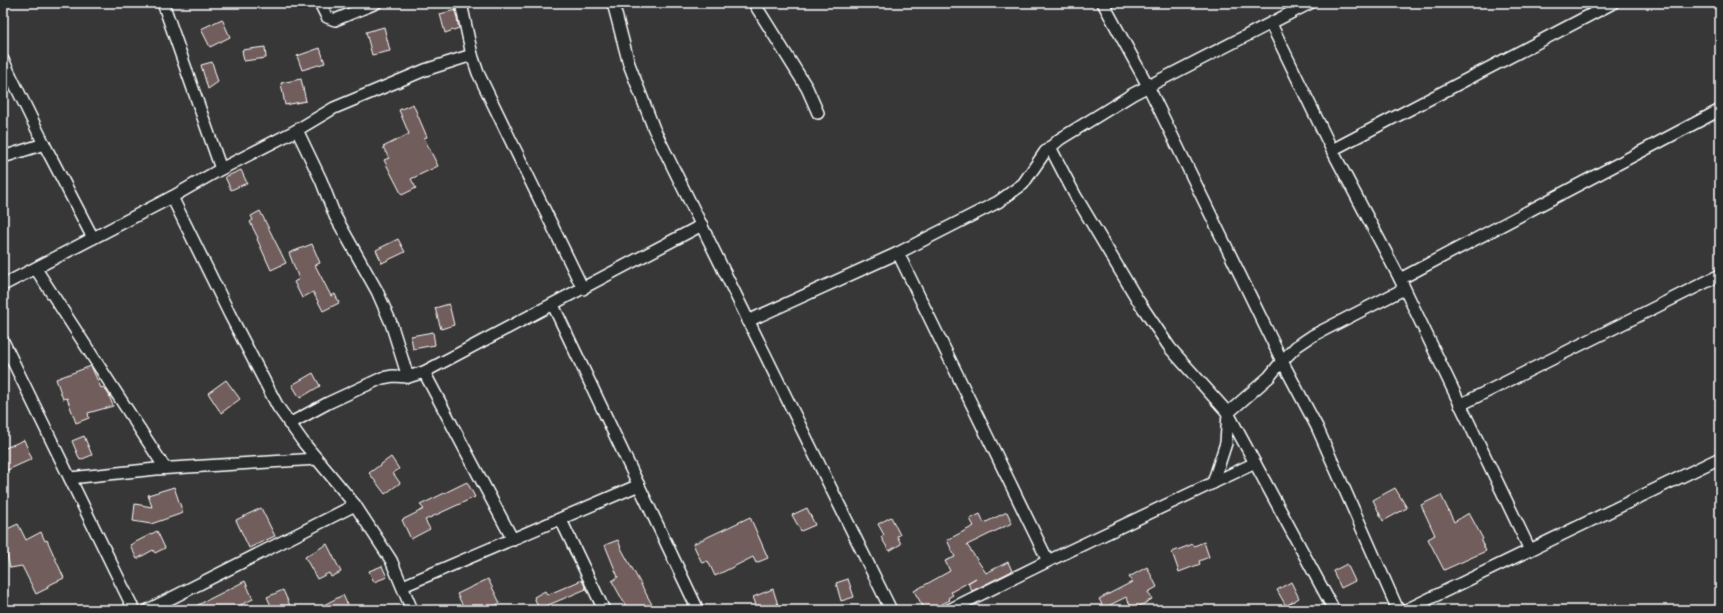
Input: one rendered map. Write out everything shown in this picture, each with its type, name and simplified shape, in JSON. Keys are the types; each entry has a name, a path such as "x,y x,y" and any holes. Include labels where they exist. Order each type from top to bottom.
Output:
{"street":[{"path":"163,3 221,169"},
{"path":"320,3 327,16 335,20 376,3"},
{"path":"461,3 472,55 478,73 583,289"},
{"path":"614,3 629,64 654,129 891,610"},
{"path":"754,3 807,88 818,113"},
{"path":"1103,3 1148,86 1282,361 1318,427 1398,610"},
{"path":"748,321 898,253 998,202 1024,184 1050,146 1133,94 1310,3"},
{"path":"1332,150 1613,3"},
{"path":"1271,24 1332,150 1402,284 1530,550"},
{"path":"3,285 172,198 221,169 297,130 334,108 425,70 472,55"},
{"path":"3,60 44,144 93,238"},
{"path":"1213,483 1226,443 1228,413 1269,377 1297,346 1402,284 1720,110"},
{"path":"297,130 321,180 335,216 377,291 391,323 408,377"},
{"path":"3,157 44,144"},
{"path":"1050,146 1075,195 1137,299 1170,348 1228,413 1334,610"},
{"path":"172,198 278,407 289,424 355,505 391,560 412,610"},
{"path":"289,424 328,403 382,378 393,376 408,377 424,372 702,225"},
{"path":"898,253 1048,560"},
{"path":"36,269 165,468"},
{"path":"1460,405 1720,275"},
{"path":"553,304 698,610"},
{"path":"3,341 134,610"},
{"path":"424,372 514,540"},
{"path":"1406,610 1720,458"},
{"path":"70,478 165,468 317,459"},
{"path":"949,610 1048,560 1254,463"},
{"path":"403,586 514,540 639,485"},
{"path":"148,610 355,505"},
{"path":"560,520 604,610"},
{"path":"402,610 407,597"}],"building":[{"path":"455,10 459,28 445,33 440,14"},
{"path":"222,19 230,37 210,47 201,29"},
{"path":"384,27 390,51 372,55 366,32"},
{"path":"265,47 266,58 244,61 242,50"},
{"path":"320,48 325,63 302,70 297,56"},
{"path":"212,62 218,82 208,89 201,65"},
{"path":"301,79 306,101 285,105 281,83"},
{"path":"413,104 427,137 424,138 438,166 411,179 416,188 402,195 384,160 389,158 383,147 409,134 399,110"},
{"path":"241,170 247,183 231,190 225,177"},
{"path":"260,211 286,263 271,270 250,222 253,220 251,216"},
{"path":"398,239 405,252 382,263 376,250"},
{"path":"312,244 320,263 315,265 331,296 335,294 339,303 323,311 313,292 302,298 294,282 299,279 289,253"},
{"path":"449,304 454,325 441,329 435,308"},
{"path":"433,332 435,345 413,349 411,336"},
{"path":"91,366 101,388 104,387 113,406 88,413 89,418 76,423 67,398 63,399 56,379"},
{"path":"313,373 320,386 300,398 292,385"},
{"path":"226,380 240,399 221,413 208,393"},
{"path":"84,436 92,455 80,460 72,441"},
{"path":"24,440 32,459 3,472 3,449"},
{"path":"391,457 399,469 393,473 400,483 385,494 369,473"},
{"path":"467,482 475,497 425,520 430,529 411,539 402,520 424,509 420,505"},
{"path":"174,487 183,513 151,524 133,521 135,504 152,507 148,495"},
{"path":"1395,488 1407,508 1383,521 1373,500"},
{"path":"1441,495 1454,522 1469,513 1483,539 1481,541 1486,551 1444,570 1428,539 1435,535 1421,505"},
{"path":"261,508 275,536 249,548 236,520"},
{"path":"807,508 815,525 801,531 792,515"},
{"path":"1007,512 1012,523 967,545 986,573 1008,562 1012,571 972,591 968,583 976,578 951,592 953,595 948,598 950,600 942,604 943,607 937,610 925,610 914,591 950,571 945,561 955,557 947,540 974,526 970,519 980,514 984,523"},
{"path":"750,517 768,558 756,563 753,557 715,576 708,561 702,563 693,544"},
{"path":"891,517 900,535 897,536 901,544 889,551 881,537 884,535 878,524"},
{"path":"18,524 26,540 41,532 45,541 47,540 64,578 47,586 48,588 36,594 22,566 10,568 3,546 3,531"},
{"path":"157,531 165,548 155,553 153,550 137,559 130,545"},
{"path":"618,540 655,610 628,610 612,581 618,577 605,545"},
{"path":"1204,542 1209,557 1199,561 1200,564 1179,572 1172,552 1193,544 1194,546"},
{"path":"327,544 341,572 331,577 329,573 317,579 305,557"},
{"path":"1347,564 1355,581 1341,588 1333,571"},
{"path":"382,566 387,577 374,582 369,571"},
{"path":"1147,567 1157,587 1148,592 1152,599 1133,610 1126,597 1104,608 1099,599 1132,582 1129,577"},
{"path":"488,579 500,603 486,610 465,610 457,594"},
{"path":"848,579 854,597 841,601 836,583"},
{"path":"582,580 586,589 539,609 534,597 545,591 547,595"},
{"path":"245,581 253,599 230,610 188,610"},
{"path":"1291,582 1299,598 1286,606 1277,590"},
{"path":"773,589 778,605 775,606 778,610 758,610 753,597"},
{"path":"283,590 292,610 273,610 267,597"},
{"path":"343,595 350,610 314,610"}]}
